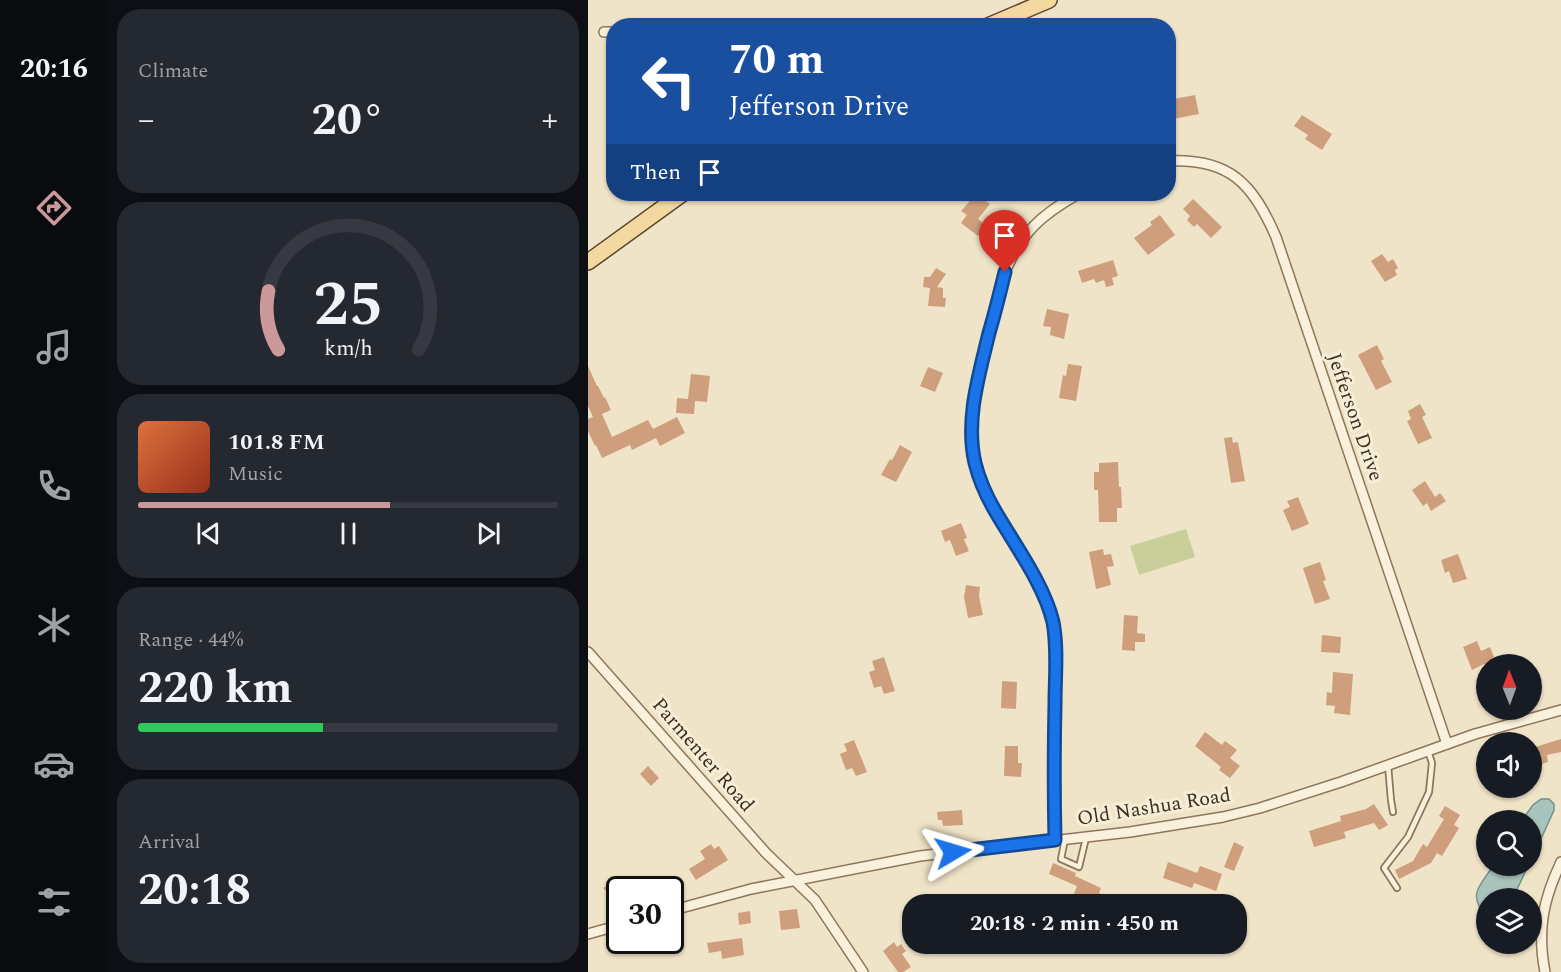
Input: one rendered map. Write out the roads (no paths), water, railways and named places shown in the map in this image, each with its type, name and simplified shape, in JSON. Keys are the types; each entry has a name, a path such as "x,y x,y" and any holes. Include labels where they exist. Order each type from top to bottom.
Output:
{"main road":[{"path":"1007,18 1049,0"},
{"path":"588,262 672,201"}],"street":[{"name":"Jefferson Drive","path":"1176,161 1204,163 1227,171 1246,186 1266,215 1276,237 1447,744"},
{"path":"1060,840 1054,792 1055,649 1051,613 1042,591 982,486 975,462 972,426 976,390 1005,272 1022,240 1037,221 1065,201"},
{"name":"Parmenter Road","path":"588,652 759,846 815,900 863,972"},
{"name":"Old Nashua Road","path":"684,907 728,894 920,856 1086,837 1223,817 1260,808 1341,782 1506,724 1561,710"},
{"path":"1545,972 1541,946 1542,921 1546,897 1561,862"},
{"path":"588,934 606,929"}],"lane":[{"path":"1397,888 1384,868 1408,837 1429,792 1432,763 1428,751"},
{"path":"1388,765 1393,812"},
{"path":"1060,840 1061,859 1079,867 1086,837"}],"water":[{"path":"1541,799 1549,799 1554,804 1554,810 1542,837 1542,810 1529,810"},
{"path":"1486,876 1523,876 1518,888 1478,888"}]}
